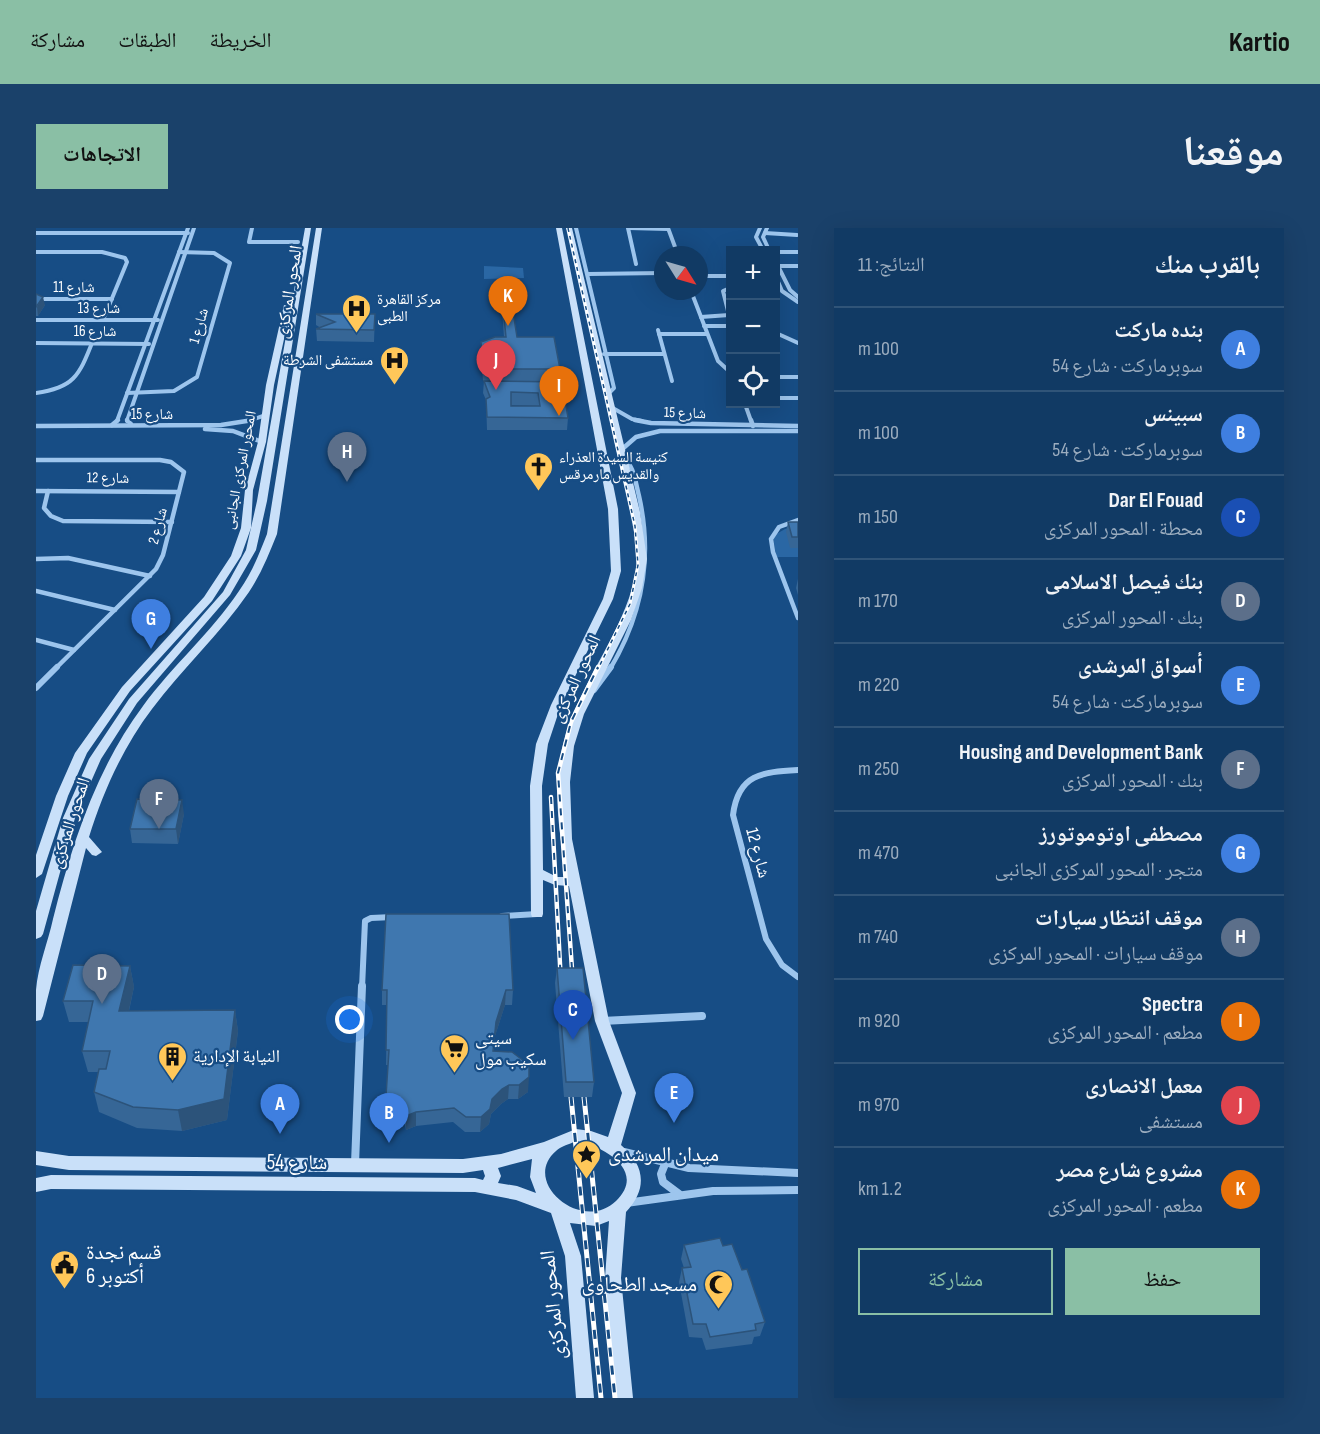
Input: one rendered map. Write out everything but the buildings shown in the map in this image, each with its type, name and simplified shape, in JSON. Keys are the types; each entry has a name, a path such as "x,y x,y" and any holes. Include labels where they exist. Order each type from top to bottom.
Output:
{"main road":[{"name":"المحور المركزى الجانبى","path":"38,868 62,796 81,753 126,689 208,599 228,570 246,528 249,490 262,442 272,376 311,246 301,228"},
{"name":"المحور المركزى","path":"36,1016 83,838 101,784 131,730 169,680 236,605 259,569 273,527 302,369 300,348 311,298 311,246 308,228"},
{"name":"المحور المركزى","path":"36,934 61,846 83,782 95,759 133,701 227,592 251,550 260,510 296,298 311,246 319,228"},
{"name":"المحور المركزى","path":"537,914 536,786 542,744 556,705 601,616 616,577 613,509 587,398 586,372 559,228"},
{"name":"المحور المركزى","path":"574,233 638,524 641,573 626,620 585,699 568,746 564,782 566,839 602,1021 629,1093 617,1149"},
{"path":"299,285 306,286 311,282"},
{"path":"296,298 301,294 311,298"},
{"path":"300,348 309,356"},
{"path":"272,376 285,369"},
{"path":"586,372 603,372"},
{"path":"249,490 260,510"},
{"path":"273,527 285,517"},
{"path":"193,634 197,637 204,636 219,625"},
{"path":"170,658 189,645 199,648"},
{"path":"83,838 96,852"},
{"path":"38,868 61,846"},
{"path":"537,872 555,881 576,882"},
{"path":"576,1135 598,1138 617,1149 631,1168 633,1177 630,1195 621,1206 600,1218 589,1218 556,1209 541,1191 537,1182 537,1163 555,1141 576,1135"},
{"name":"شارع 54","path":"43,1160 355,1165 489,1163 547,1148"},
{"path":"43,1160 46,1172 44,1183"},
{"path":"488,1187 493,1176 489,1163"},
{"name":"شارع 54","path":"44,1183 488,1187 517,1193 556,1209"},
{"path":"621,1206 613,1278 626,1396"},
{"name":"المحور المركزى","path":"556,1209 573,1256 585,1398"}],"street":[{"path":"130,234 133,228"},
{"path":"135,425 127,421 185,252 188,228"},
{"path":"111,426 118,420 179,252 194,228"},
{"path":"252,228 249,242 311,246"},
{"path":"636,264 629,228 668,229 675,246"},
{"path":"760,228 756,237 761,246"},
{"path":"767,228 763,237 767,246"},
{"path":"574,233 588,274 604,354 614,388 608,394"},
{"path":"765,233 797,235"},
{"path":"36,234 189,234"},
{"path":"36,252 102,252 125,258 127,262 103,320"},
{"name":"شارع 1","path":"127,393 162,393 178,390 191,384 197,377 230,263 220,255 179,252"},
{"path":"780,253 798,254"},
{"path":"780,264 798,266"},
{"path":"780,271 797,296"},
{"path":"588,274 654,273"},
{"path":"708,276 726,276"},
{"path":"780,286 782,291 798,302"},
{"path":"701,317 729,315 723,291 726,290"},
{"name":"شارع 11","path":"36,299 112,299"},
{"path":"694,300 720,365 726,369"},
{"name":"شارع 13","path":"36,320 162,320"},
{"path":"704,326 726,327"},
{"path":"672,381 658,332 707,334"},
{"path":"780,335 798,343"},
{"name":"شارع 16","path":"36,344 154,344"},
{"path":"36,393 56,390 77,379 92,344"},
{"path":"604,354 664,354"},
{"path":"780,378 798,377"},
{"path":"780,398 798,398"},
{"name":"شارع 15","path":"611,408 632,419 651,423 798,426"},
{"path":"746,408 753,426"},
{"name":"شارع 15","path":"90,427 239,423 266,415"},
{"path":"238,432 243,427 239,423"},
{"name":"شارع 15","path":"36,427 238,432 262,442"},
{"name":"شارع 15","path":"621,453 636,437 660,431 798,431"},
{"name":"شارع 2","path":"36,460 171,462 184,472 163,555 150,576 36,688"},
{"name":"شارع 12","path":"36,491 179,492"},
{"path":"48,491 44,508 51,516 63,521 172,522"},
{"path":"798,520 779,527 771,539 773,552 798,618"},
{"path":"36,558 68,558 150,576"},
{"path":"36,591 115,610"},
{"path":"36,640 74,650"},
{"name":"شارع 12","path":"798,770 765,773 741,785 735,795 733,815 766,939 782,965 798,977"},
{"path":"498,916 537,914"},
{"path":"355,1165 366,921 371,918 406,917"},
{"path":"602,1021 702,1016"},
{"path":"617,1149 665,1164 710,1171 798,1173"},
{"path":"665,1164 661,1172 663,1182 670,1191 681,1195"},
{"path":"621,1206 681,1195 743,1190 798,1190"}],"shaded area":[{"path":"484,266 523,268 524,278 484,279"},
{"path":"798,526 798,557 776,557 773,536 785,529"}],"railway":[{"path":"568,228 635,526 638,565 630,604 598,669"},
{"path":"573,983 558,773 571,722 598,667"},
{"path":"551,797 561,983"},
{"path":"571,1097 601,1398"},
{"path":"584,1097 615,1398"}],"place":[{"name":"مشروع شارع مصر","path":"508,326"},
{"name":"مركز القاهرة الطبى","path":"356,334"},
{"name":"مستشفى الشرطة","path":"394,386"},
{"name":"معمل الانصارى","path":"496,390"},
{"name":"Spectra","path":"559,416"},
{"name":"موقف انتظار سيارات","path":"347,482"},
{"name":"كنيسة السيدة العذراء والقديس مارمرقس","path":"538,492"},
{"name":"مصطفى اوتوموتورز","path":"151,649"},
{"name":"Housing and Development Bank","path":"159,829"},
{"name":"بنك فيصل الاسلامى","path":"102,1004"},
{"name":"Dar El Fouad","path":"573,1040"},
{"name":"سيتى سكيب مول","path":"454,1074"},
{"name":"النيابة الإدارية","path":"172,1082"},
{"name":"أسواق المرشدى","path":"674,1123"},
{"name":"بنده ماركت","path":"280,1134"},
{"name":"سبينس","path":"389,1143"},
{"name":"ميدان المرشدى","path":"587,1180"},
{"name":"قسم نجدة 6 أكتوبر","path":"65,1290"},
{"name":"مسجد الطحاوى","path":"718,1310"}]}
